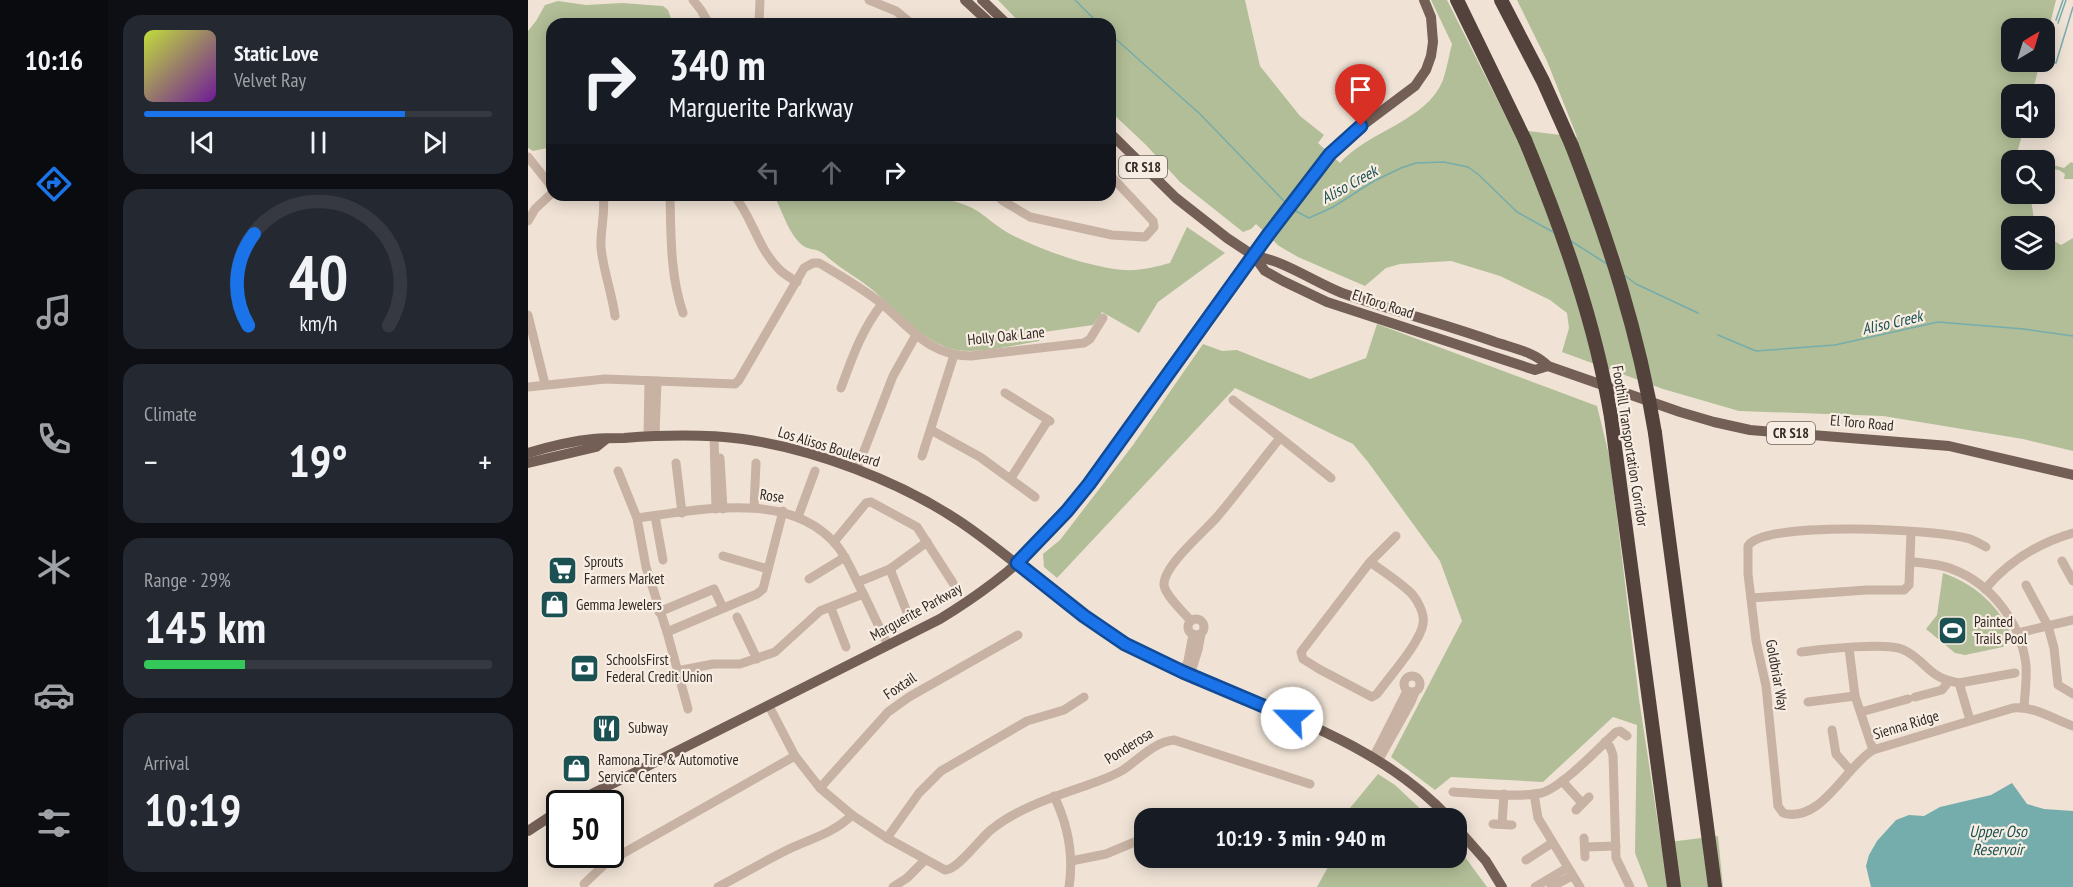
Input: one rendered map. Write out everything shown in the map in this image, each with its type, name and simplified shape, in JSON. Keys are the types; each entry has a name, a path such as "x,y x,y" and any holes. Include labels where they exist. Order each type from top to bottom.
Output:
{"highway":[{"name":"Foothill Transportation Corridor","path":"1457,0 1526,140 1552,204 1573,268 1602,372 1611,417 1674,887"},
{"name":"Foothill Transportation Corridor","path":"1501,0 1543,81 1572,146 1620,284 1644,374 1655,433 1715,887"}],"main road":[{"path":"965,0 984,18"},
{"path":"982,0 1001,18"},
{"name":"Marguerite Parkway","path":"600,790 940,619 971,599 1017,563 1067,511 1089,484 1268,235 1330,154 1347,137 1414,86 1426,70 1431,56 1433,29 1424,0"},
{"name":"El Toro Road","path":"1116,140 1176,198 1254,256 1269,258 1332,289 1362,300 1540,357 1548,366 1680,412 1750,430 1949,446 2073,475"},
{"name":"Los Alisos Boulevard","path":"528,453 593,439 651,436 717,437 775,445 857,469 925,500 959,521 1084,616 1125,644 1186,673 1324,732 1376,759 1438,808"},
{"name":"Los Alisos Boulevard","path":"528,463 596,447 606,439"},
{"path":"528,831 546,819"},
{"path":"1467,839 1486,861 1502,887"}],"street":[{"path":"693,0 706,18"},
{"path":"759,18 760,0"},
{"path":"869,0 896,11 905,18"},
{"path":"528,157 546,180"},
{"path":"1003,201 1030,217 1112,235 1145,237 1152,231 1154,221 1116,181"},
{"path":"528,221 535,209 546,199"},
{"path":"604,201 602,258 615,316"},
{"path":"670,201 674,279 683,313"},
{"path":"528,387 605,379 735,384 797,282 779,269 768,255 739,201"},
{"name":"Holly Oak Lane","path":"797,282 808,264 819,263 882,304 916,335 936,349 954,355 971,356 1084,343 1090,339 1103,318"},
{"path":"841,388 861,336 871,317 882,304"},
{"path":"528,315 545,384"},
{"path":"857,469 892,376 916,335"},
{"path":"922,456 954,355"},
{"path":"651,436 652,381"},
{"path":"1005,393 1049,420 1011,478"},
{"path":"1233,400 1331,478"},
{"path":"931,430 980,457 1035,497"},
{"path":"717,437 720,509"},
{"path":"1186,673 1198,650 1197,634 1204,628 1203,623 1196,619 1191,621 1166,592 1164,584 1166,576 1181,554 1217,517 1281,438"},
{"path":"676,463 682,513"},
{"path":"754,508 756,463"},
{"path":"618,471 638,518 646,567 688,709"},
{"path":"798,517 815,471"},
{"path":"834,542 870,502 916,527 953,583"},
{"name":"Rose","path":"638,518 720,509 768,508 783,511 812,524 834,542 845,557 863,594 865,609 885,647"},
{"path":"667,632 757,594 763,589 783,511"},
{"path":"656,516 663,560"},
{"name":"Goldbriar Way","path":"1783,813 1779,806 1766,686 1756,641 1748,546 1751,541 1759,537 1792,530 1911,532"},
{"path":"1751,598 1867,590 1904,590 1909,585 1911,532 1969,539 1986,547"},
{"path":"1985,589 2015,560 2058,537 2073,533"},
{"path":"1371,562 1416,599 1422,613 1423,625 1391,676 1376,696 1370,697 1319,669 1303,659 1301,655 1303,648 1371,562 1396,536"},
{"path":"858,582 890,569 927,542"},
{"path":"723,556 768,569"},
{"path":"809,579 845,557"},
{"path":"2062,561 2073,581"},
{"path":"1911,562 1951,569 1985,589 2003,608 2018,633 2026,665 2024,707 2073,726"},
{"path":"890,569 908,615"},
{"path":"2026,585 2048,626 2054,648 2057,682 2061,688 2073,694"},
{"path":"659,612 714,589 723,608"},
{"path":"677,671 713,664 740,664 774,652 820,611 863,594"},
{"path":"831,608 846,647"},
{"path":"737,617 757,659"},
{"path":"2018,633 2073,620"},
{"name":"Foxtail","path":"820,788 888,712 909,697 1018,635"},
{"path":"1801,652 1839,647 1898,648 1911,654 1929,672 1959,683 2014,673"},
{"path":"1849,648 1855,696 1873,750"},
{"path":"1397,667 1409,686"},
{"path":"1391,676 1409,686"},
{"path":"1861,712 1942,690 1949,681"},
{"path":"1959,683 1970,720"},
{"path":"1376,759 1409,686"},
{"path":"1808,702 1855,696"},
{"path":"887,838 919,793 941,771 1027,721 1064,710 1084,697"},
{"path":"769,706 795,756 820,788 852,815 925,860 907,878 892,887"},
{"name":"Sienna Ridge","path":"1783,813 1790,815 1804,812 1826,799 1858,761 1873,750 1970,720 2024,707"},
{"path":"1832,730 1836,754 1850,770"},
{"path":"1453,792 1534,794 1551,789 1616,732 1620,731 1627,736"},
{"name":"Ponderosa","path":"925,860 950,870 956,867 966,853 992,829 1054,796 1113,775 1162,742 1174,740 1310,784"},
{"path":"1605,742 1613,755 1616,858 1630,887"},
{"path":"584,884 606,863 795,756"},
{"path":"1562,781 1582,803"},
{"path":"1502,824 1504,794"},
{"path":"1534,794 1538,818 1580,887"},
{"path":"1054,796 1067,831 1071,861 1069,887"},
{"path":"718,887 787,850 825,834 852,815"},
{"path":"1071,861 1106,854 1134,841"},
{"path":"1585,857 1584,842 1616,846"},
{"path":"1526,860 1552,843"},
{"path":"1534,887 1570,872"},
{"path":"1551,887 1570,872"}],"green space":[{"path":"998,0 1245,0 1260,66 1300,116 1324,135 1318,143 1340,163 1366,142 1424,106 1435,94 1443,80 1452,44 1431,0 1447,0 1512,129 1577,137 1547,61 1517,0 2056,0 2052,18 2001,18 2001,72 2038,72 2034,84 2001,84 2001,138 2021,138 2018,150 2001,150 2001,204 2032,204 2033,216 2001,216 2001,270 2055,270 2055,242 2061,245 2073,238 2073,451 2023,439 1883,416 1739,411 1663,389 1562,352 1569,328 1567,313 1550,300 1500,276 1451,261 1400,264 1386,268 1365,286 1298,257 1279,246 1256,224 1243,232 1180,182 1116,117 1116,18 1015,18"},
{"path":"558,1 586,5 622,3 663,6 668,10 671,18 546,18 546,148 533,151 528,148 528,31 545,5"},
{"path":"2071,162 2073,163 2073,179 2064,179 2065,174 2055,169 2055,166 2064,168"},
{"path":"777,201 951,201 972,208 1006,232 1036,246 1081,262 1110,268 1136,270 1170,263 1187,227 1225,253 1158,302 1139,333 1102,312 1093,325 1044,332 1039,341 988,350 967,351 944,347 920,332 865,284 820,252 801,244 790,230"},
{"path":"1377,324 1597,406 1610,459 1639,699 1661,843 1718,836 1723,887 1648,887 1635,853 1637,725 1613,717 1543,782 1451,777 1435,790 1391,757 1462,621 1440,561 1353,444 1235,388 1057,578 1044,567 1043,554 1060,540 1133,445 1203,344 1222,351 1237,350 1310,379 1366,358"},
{"path":"1943,573 1966,583 1986,598 2002,617 2013,639 2003,647 1965,655 1955,653 1926,629 1937,615"},
{"path":"1378,774 1395,785 1419,808 1350,808"},
{"path":"1467,860 1487,887 1317,887 1327,868 1467,868"}],"water":[{"name":"Upper Oso Reservoir","path":"2012,783 2027,804 2044,809 2073,811 2073,887 1871,887 1866,866 1869,855 1877,841 1896,820 1909,815 1924,816 1940,807 1991,795"}],"waterway":[{"name":"Aliso Creek","path":"1075,0 1093,18"},
{"path":"2056,20 2063,0"},
{"path":"2058,23 2066,0"},
{"path":"2055,63 2073,7"},
{"name":"Aliso Creek","path":"1116,39 1200,114 1286,203"},
{"name":"Aliso Creek","path":"1294,210 1309,218 1401,168 1416,163 1444,162 1468,167 1517,212 1553,232"},
{"name":"Aliso Creek","path":"1571,241 1607,264"},
{"name":"Aliso Creek","path":"1624,275 1636,284 1698,313"},
{"name":"Aliso Creek","path":"1718,335 1756,351 1835,345 1938,322 2024,329 2073,336"}],"place":[{"name":"Sprouts Farmers Market","path":"563,571"},
{"name":"Gemma Jewelers","path":"555,605"},
{"name":"Painted Trails Pool","path":"1953,631"},
{"name":"SchoolsFirst Federal Credit Union","path":"585,669"},
{"name":"Subway","path":"607,728"},
{"name":"Ramona Tire & Automotive Service Centers","path":"577,769"}],"route":[{"path":"1292,718 1183,672 1125,644 1084,616 1017,563 1067,511 1089,484 1268,235 1330,154 1361,126"}]}
